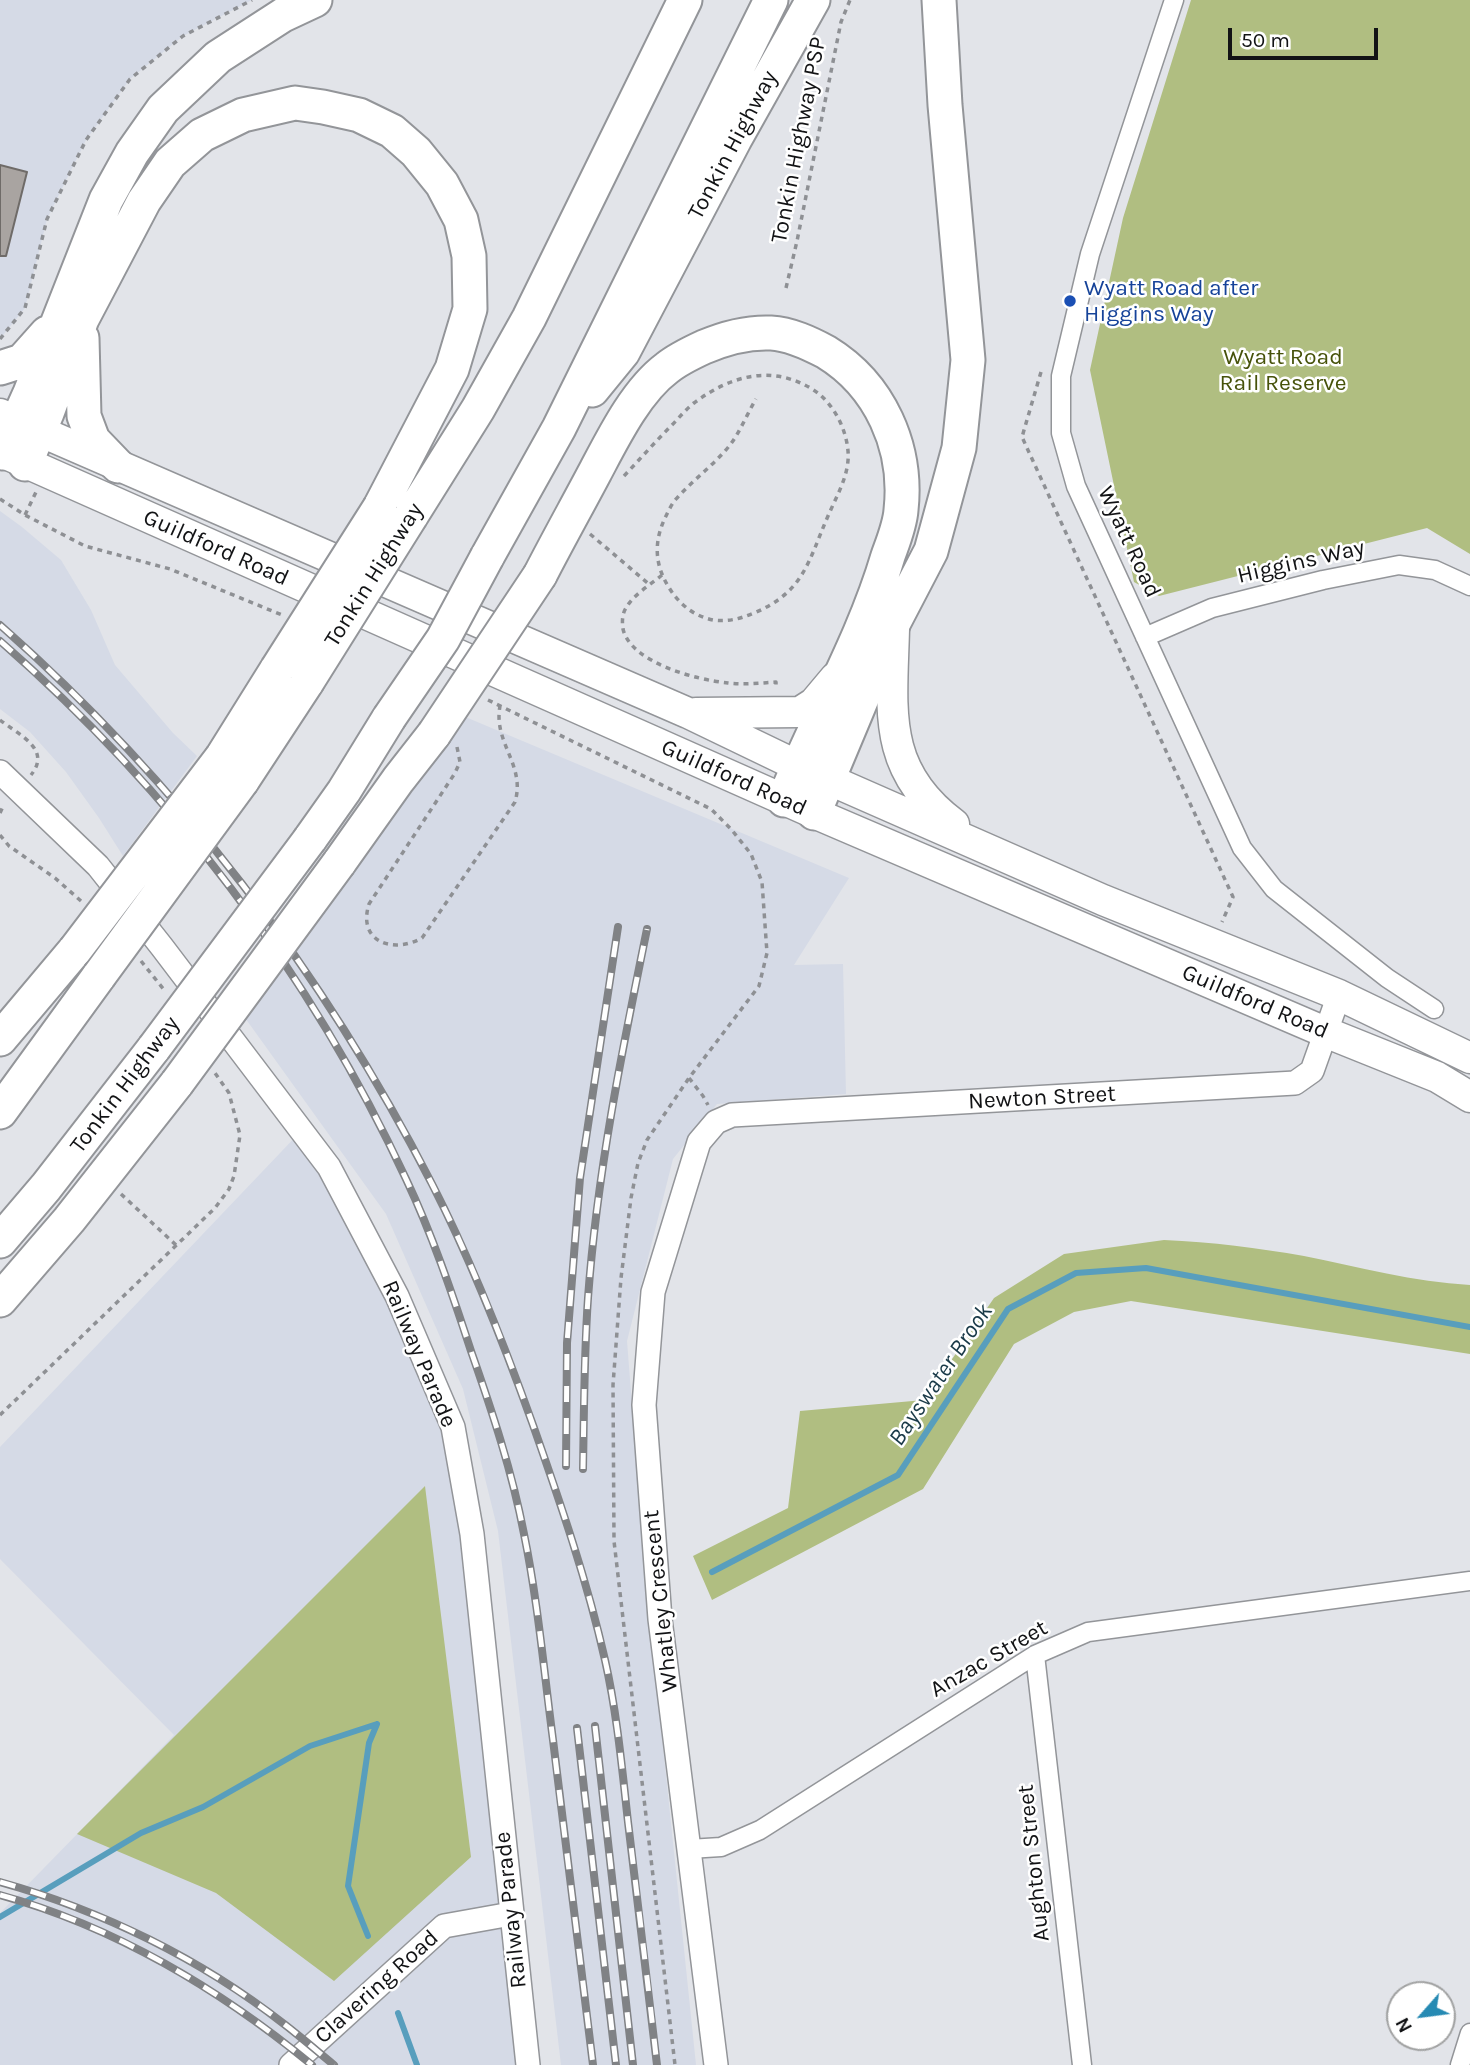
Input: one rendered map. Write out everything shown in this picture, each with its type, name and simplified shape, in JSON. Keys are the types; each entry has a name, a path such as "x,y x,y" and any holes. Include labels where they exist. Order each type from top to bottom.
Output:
{"highway":[{"path":"118,466 93,440 84,416 70,320 106,200 132,153 163,109 218,57 283,15 315,0"},
{"path":"639,94 674,0"},
{"name":"Tonkin Highway","path":"0,1112 99,976 396,512 478,409 529,318 685,0"},
{"name":"Tonkin Highway","path":"0,1241 46,1187 154,1048 310,839 443,639 559,428 772,0"},
{"name":"Tonkin Highway","path":"559,428 624,352 735,139 813,0"},
{"path":"799,806 813,772 931,551 959,448 968,360 945,105 939,0"},
{"path":"9,456 19,422 70,320 170,163 202,135 243,115 295,103 359,115 392,131 416,152 442,184 461,220 469,256 470,309 452,369 396,512"},
{"path":"0,368 22,361 70,320"},
{"path":"0,1300 69,1220 177,1083 339,863 444,739 540,575 622,422 665,369 688,354 720,340 750,334 774,333 798,339 836,358 863,382 883,411 893,433 899,457 901,512 883,576 843,668 813,772"},
{"name":"Guildford Road","path":"19,422 688,713 813,772 1103,900 1339,995 1470,1057"},
{"name":"Guildford Road","path":"9,456 799,806 1325,1032 1437,1077 1462,1092"},
{"path":"894,622 892,707 895,735 902,760 925,799 947,820 987,849"},
{"path":"688,713 800,712 814,703 843,668"},
{"path":"0,1039 232,769"}],"street":[{"name":"Wyatt Road","path":"1174,0 1090,254 1061,376 1061,433 1076,486 1242,848 1274,888 1387,978 1434,1009"},
{"name":"Higgins Way","path":"1145,637 1212,608 1323,580 1399,565 1435,570 1470,586"},
{"name":"Railway Parade","path":"0,772 97,866 171,958 329,1167 397,1296 453,1427 472,1534 528,2065"},
{"name":"Newton Street","path":"716,1122 732,1115 1295,1083 1312,1071 1339,995"},
{"path":"1462,1092 1470,1057"},
{"name":"Whatley Crescent","path":"716,1122 699,1142 653,1292 644,1405 660,1619 716,2065"},
{"name":"Anzac Street","path":"690,1849 721,1847 760,1830 1035,1655 1088,1632 1470,1581"},
{"name":"Aughton Street","path":"1035,1655 1082,2065"},
{"name":"Clavering Road","path":"291,2065 444,1926 511,1914"},
{"path":"1460,2065 1470,2033"}],"path":[{"name":"Tonkin Highway PSP","path":"786,288 841,23 850,0"},
{"path":"622,478 693,404 726,384 752,376 776,374 803,383 820,394 832,407 842,427 848,451 845,478 801,578 788,594 768,608 726,621 709,619 686,609 675,599 662,575 655,548 660,527 675,499 732,443 755,399"},
{"path":"0,499 85,546 170,569 283,615"},
{"path":"582,528 650,585"},
{"path":"662,575 626,608 622,621 624,633 630,643 653,661 697,678 730,683 776,682 776,713"},
{"path":"444,739 459,751 460,762 456,773 369,904 366,914 372,934 388,945 410,945 422,938 515,802 519,790 514,763 499,728 500,706 710,809 751,854 762,882 765,910 767,953 758,986 689,1078 703,1096 716,1122"},
{"path":"0,1415 215,1208 229,1189 234,1176 240,1135 237,1115 229,1093 212,1066"},
{"path":"121,1194 176,1245"}],"shaded area":[{"path":"0,0 252,0 183,36 130,79 86,140 47,219 25,308 0,339"},
{"path":"0,511 61,560 91,610 115,665 173,733 197,756 123,856 66,772 30,732 0,709"},
{"path":"444,708 849,878 794,965 843,964 846,1094 717,1104 673,1159 627,1341 645,1572 696,2065 561,2065 498,1531 463,1389 386,1214 230,997"},
{"path":"301,1131 450,1416 527,2065 0,2065 0,1913 174,1735 0,1559 0,1447"}],"green space":[{"name":"Wyatt Road Rail Reserve","path":"1191,0 1470,0 1470,554 1427,528 1159,596 1134,582 1090,370 1123,218"},
{"path":"1164,1240 1269,1250 1407,1277 1470,1285 1470,1354 1131,1301 1074,1312 1014,1344 923,1489 712,1600 693,1556 788,1508 800,1411 924,1400 994,1298 1064,1254"},
{"path":"425,1486 471,1857 334,1981 216,1893 77,1834"}],"building":[{"path":"0,165 27,172 6,256 0,256"}],"waterway":[{"name":"Bayswater Brook","path":"712,1572 898,1475 1008,1309 1076,1273 1146,1268 1470,1327"},
{"path":"0,1917 141,1833 203,1807 310,1746 377,1724"},
{"path":"368,1936 348,1886 369,1743 377,1724"},
{"path":"398,2013 417,2065"}],"railway":[{"path":"0,625 65,685 127,749 186,815 242,884 295,956 344,1030 390,1106 461,1243 499,1334 543,1454 598,1630 619,1741 657,2065"},
{"path":"0,641 62,698 122,759 178,822 231,889 281,958 326,1029 368,1103 424,1221 494,1419 514,1487 524,1534 540,1637 593,2065"},
{"path":"566,1466 567,1343 580,1178 618,927"},
{"path":"583,1469 584,1384 592,1251 604,1158 647,929"},
{"path":"595,1726 633,2065"},
{"path":"577,1728 616,2065"},
{"path":"0,1882 38,1893 112,1922 184,1958 252,2000 334,2065"},
{"path":"0,1895 84,1924 165,1964 241,2011 312,2065"}],"place":[{"name":"Wyatt Road after Higgins Way","path":"1070,301"}]}
